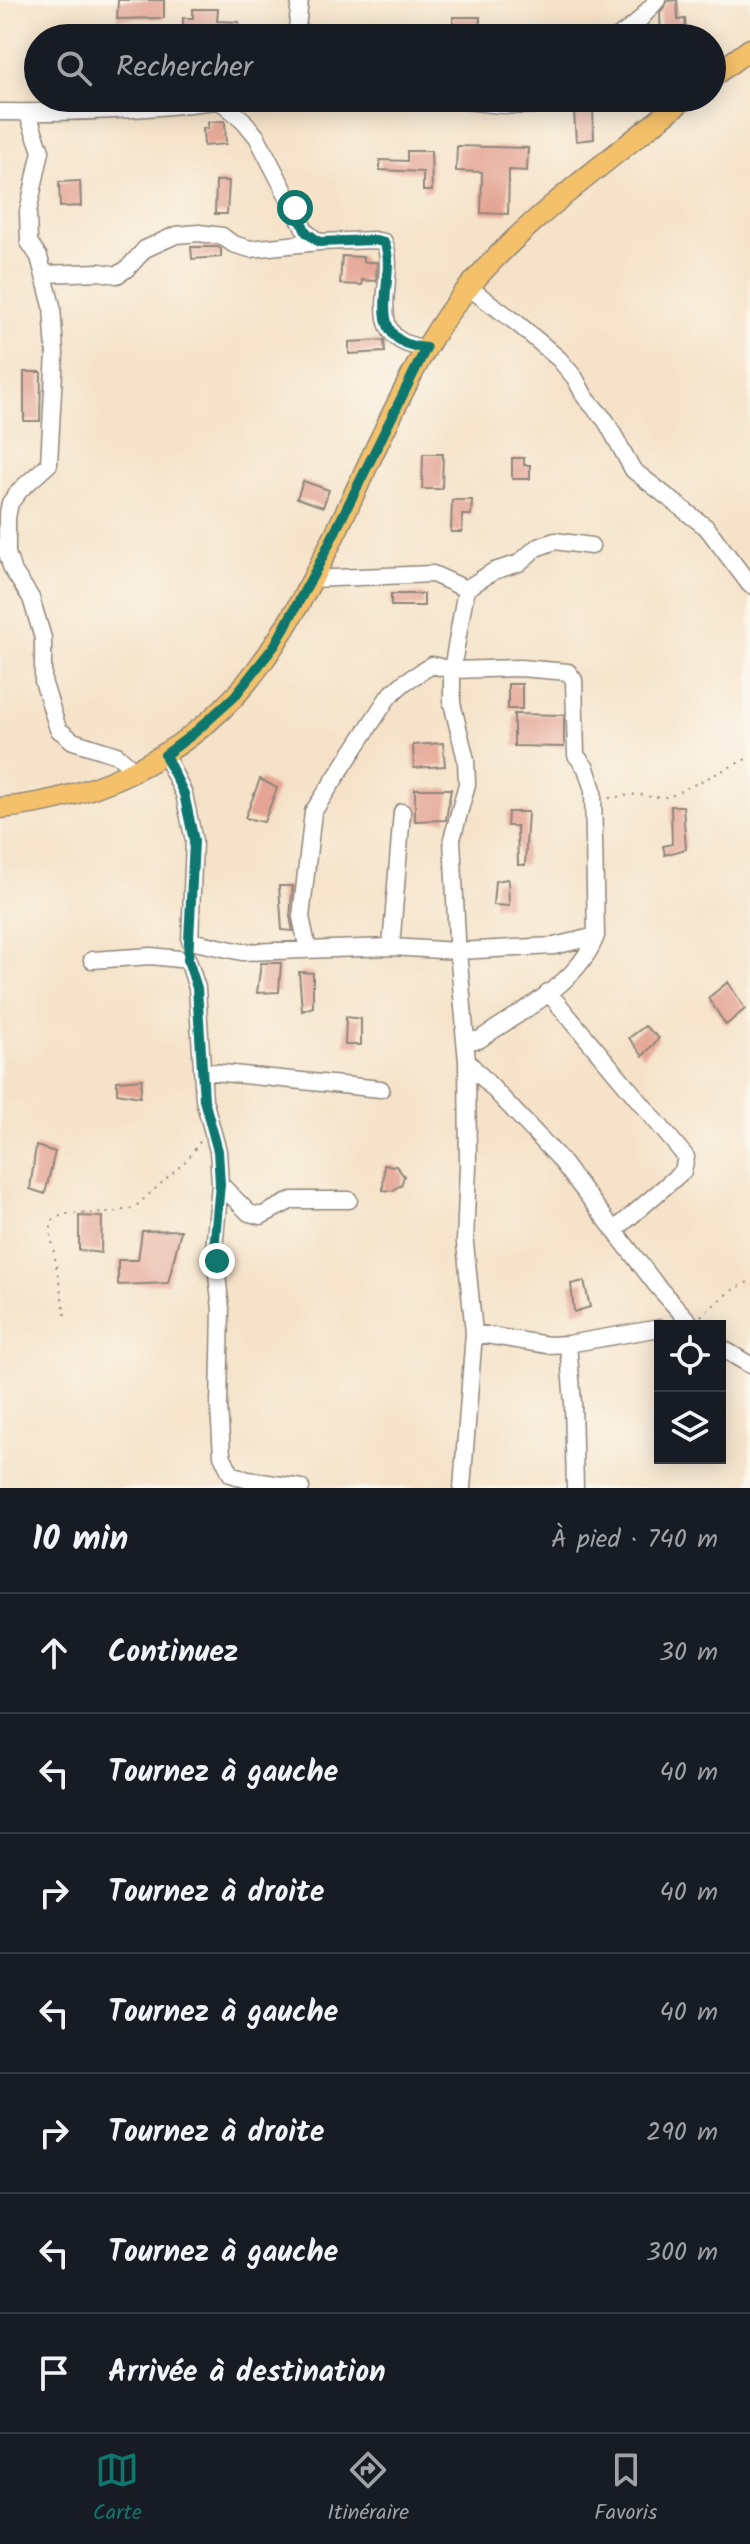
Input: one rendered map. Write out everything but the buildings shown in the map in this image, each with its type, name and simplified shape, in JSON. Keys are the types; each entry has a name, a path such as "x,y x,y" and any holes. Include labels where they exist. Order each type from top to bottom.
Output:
{"main road":[{"path":"726,66 750,49"},
{"path":"0,808 56,798 103,785 165,755 234,697 275,645 426,348 468,287 503,250 669,112"}],"street":[{"path":"297,24 300,0"},
{"path":"636,24 657,0"},
{"path":"0,112 27,112 41,151 28,212 29,242 39,257 52,306 55,353 49,464 10,503 7,553 12,569 31,598 43,638 43,681 58,729 73,741 117,755 134,770"},
{"path":"237,112 257,137 306,232 319,242"},
{"path":"44,274 100,272 117,275 127,269 145,249 176,235 199,233 222,236 233,244 250,249 374,240 384,242 389,253 384,311 395,336 409,347 426,348"},
{"path":"468,287 559,359 606,421 633,470 707,528 750,585"},
{"path":"0,488 20,490"},
{"path":"462,1488 474,1333 465,1243 467,1061 452,839 467,784 466,760 452,703 452,670 466,589 494,571 519,563 536,548 555,541 591,546"},
{"path":"311,579 433,574 466,589"},
{"path":"308,950 301,917 313,812 389,696 432,665 452,670 520,668 568,672 574,680 576,755 586,768 593,790 596,936 589,953 575,970 479,1040 466,1040 458,951"},
{"path":"165,755 184,794 194,841 188,960 197,988 204,1100 218,1151 220,1184 214,1249 221,1309 219,1407 222,1455 231,1474 248,1480 301,1488"},
{"path":"391,947 402,812"},
{"path":"190,941 242,952 391,947 458,951 554,946 596,936"},
{"path":"92,960 151,956 188,960"},
{"path":"548,992 686,1157 683,1171 615,1230"},
{"path":"467,1061 558,1157 683,1320"},
{"path":"203,1071 381,1089"},
{"path":"220,1184 249,1213 261,1216 292,1200 349,1200"},
{"path":"474,1333 548,1345 654,1329"},
{"path":"568,1344 575,1488"},
{"path":"726,1351 750,1365"}],"path":[{"path":"592,800 638,794 669,797 750,757"},
{"path":"65,1315 50,1230 54,1218 66,1214 108,1213 134,1208 188,1159 211,1126"},
{"path":"693,1320 729,1292 750,1281"}],"route":[{"path":"217,1261 214,1249 220,1184 218,1151 204,1100 197,988 188,960 194,841 184,794 165,755 234,697 275,645 317,568 426,348 409,347 395,336 384,311 389,253 384,242 319,242 306,232 295,208"}]}
